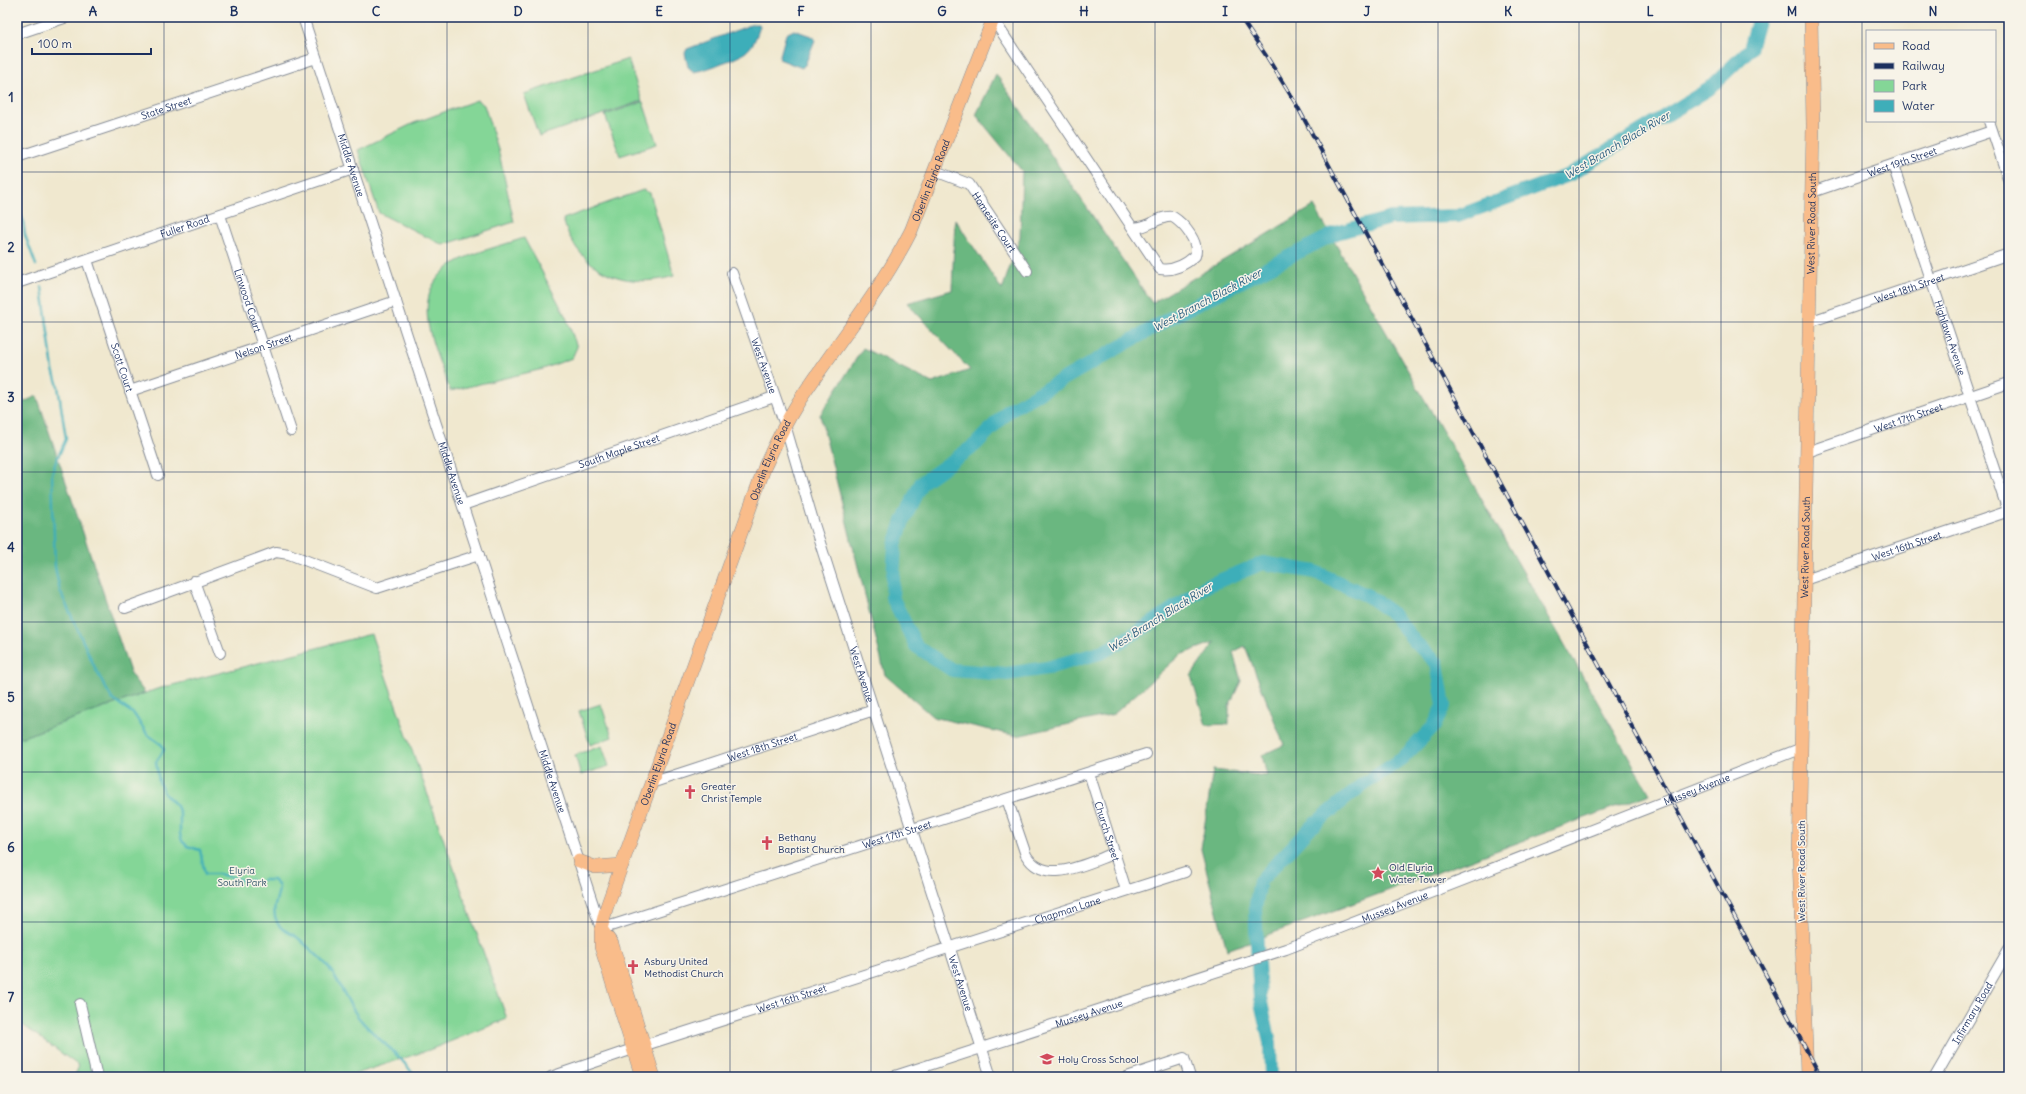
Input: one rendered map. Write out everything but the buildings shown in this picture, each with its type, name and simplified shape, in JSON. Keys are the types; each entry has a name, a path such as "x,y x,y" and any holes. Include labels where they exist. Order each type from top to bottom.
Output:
{"main road":[{"name":"West River Road South","path":"1807,1077 1800,920 1804,580 1813,126 1811,17"},
{"name":"Oberlin Elyria Road","path":"601,929 606,909 765,466 785,425 799,401 874,296 894,264 911,231 993,18"},
{"path":"579,861 595,867 622,865"},
{"name":"Middle Avenue","path":"601,929 601,947 638,1047 654,1077"},
{"name":"Middle Avenue","path":"638,1047 642,1077"}],"street":[{"path":"17,34 67,17"},
{"name":"Middle Avenue","path":"303,17 601,929"},
{"path":"993,18 1132,227 1163,273 1177,268 1194,256 1196,246 1187,231 1177,219 1168,216 1139,228 1132,227"},
{"name":"State Street","path":"17,157 316,58"},
{"path":"1989,122 2009,181"},
{"name":"West 19th Street","path":"1812,192 1992,131"},
{"name":"Highlawn Avenue","path":"1893,165 2008,511"},
{"name":"Fuller Road","path":"17,283 353,169"},
{"name":"Homesite Court","path":"935,171 969,184 1026,271"},
{"name":"Linwood Court","path":"220,215 291,431"},
{"name":"West 18th Street","path":"1809,322 2009,254"},
{"name":"Scott Court","path":"87,260 158,476"},
{"name":"West Avenue","path":"732,273 785,425 814,524 992,1077"},
{"name":"Nelson Street","path":"130,391 396,301"},
{"name":"West 17th Street","path":"1807,452 2009,383"},
{"name":"South Maple Street","path":"463,505 774,397"},
{"name":"West 16th Street","path":"1804,580 2008,511"},
{"path":"125,608 194,581 280,551 377,588 480,555"},
{"path":"194,581 220,653"},
{"name":"West 18th Street","path":"651,783 874,710"},
{"name":"Mussey Avenue","path":"892,1077 1276,952 1802,748"},
{"name":"West 17th Street","path":"601,929 1146,754"},
{"name":"Church Street","path":"1089,773 1126,890"},
{"path":"1007,799 1026,855 1030,861 1040,869 1047,872 1059,872 1115,853"},
{"name":"Chapman Lane","path":"950,948 1185,872"},
{"name":"West 16th Street","path":"551,1077 638,1047 950,948"},
{"name":"Infirmary Road","path":"1935,1077 2009,949"},
{"path":"80,1004 98,1077"},
{"path":"1127,1077 1184,1058 1190,1077"}],"green space":[{"path":"628,59 642,101 539,136 524,94"},
{"path":"996,74 1152,303 1314,206 1650,794 1227,950 1201,849 1213,770 1267,776 1262,755 1284,745 1245,646 1233,652 1241,681 1229,706 1229,724 1206,725 1191,676 1215,642 1180,655 1114,714 1017,736 933,717 885,675 820,415 863,348 932,383 970,370 907,303 952,290 955,219 1002,290 1020,237 1022,171 976,115"},
{"path":"477,100 484,105 499,153 514,222 443,245 379,213 358,150 414,123"},
{"path":"643,102 657,144 620,156 605,115"},
{"path":"643,190 650,193 674,276 656,280 638,281 621,278 605,272 591,263 579,252 570,237 563,219"},
{"path":"524,238 566,317 577,347 572,358 543,369 450,391 432,341 428,324 427,307 430,291 439,277 453,264 460,260"},
{"path":"37,396 131,675 145,693 17,739 17,405"},
{"name":"Elyria South Park","path":"371,634 507,1019 429,1050 346,1077 74,1077 79,1066 20,1023 17,1025 17,739 157,689"},
{"path":"601,704 612,737 590,745 579,711"},
{"path":"602,746 609,766 581,775 575,755"}],"water":[{"path":"753,24 759,24 760,26 751,46 743,54 715,66 694,72 688,67 685,53 687,49"},
{"path":"794,30 814,37 815,40 805,65 802,68 779,59 786,34"}],"waterway":[{"name":"West Branch Black River","path":"1271,1077 1270,1043 1260,998 1255,909 1260,881 1311,827 1362,785 1402,759 1434,726 1444,706 1437,663 1415,642 1393,614 1368,596 1315,572 1263,563 1206,586 1152,623 1103,652 1047,668 1007,674 952,670 916,646 892,597 895,545 903,521 921,483 975,445 1009,410 1174,316 1336,233 1391,218 1458,216 1569,175 1709,89 1750,49 1759,17"},
{"path":"17,206 23,220 25,235 36,265"},
{"path":"42,287 53,370 58,386 66,439 52,474 55,567 60,591 96,670 112,699 134,714 147,734 162,745 164,750 156,762 159,782 164,793 177,806 180,814 180,834 182,841 187,846 200,850 205,874 219,874 241,880 251,880"},
{"path":"263,880 273,880 279,886 274,912 279,925 298,938 325,963 330,969 354,1012 366,1026 395,1053 415,1077"}],"railway":[{"path":"1240,17 1296,104 1821,1077"}],"place":[{"name":"Greater Christ Temple","path":"690,792"},
{"name":"Bethany Baptist Church","path":"767,843"},
{"name":"Old Elyria Water Tower","path":"1378,873"},
{"name":"Asbury United Methodist Church","path":"633,967"},
{"name":"Holy Cross School","path":"1047,1059"}]}
